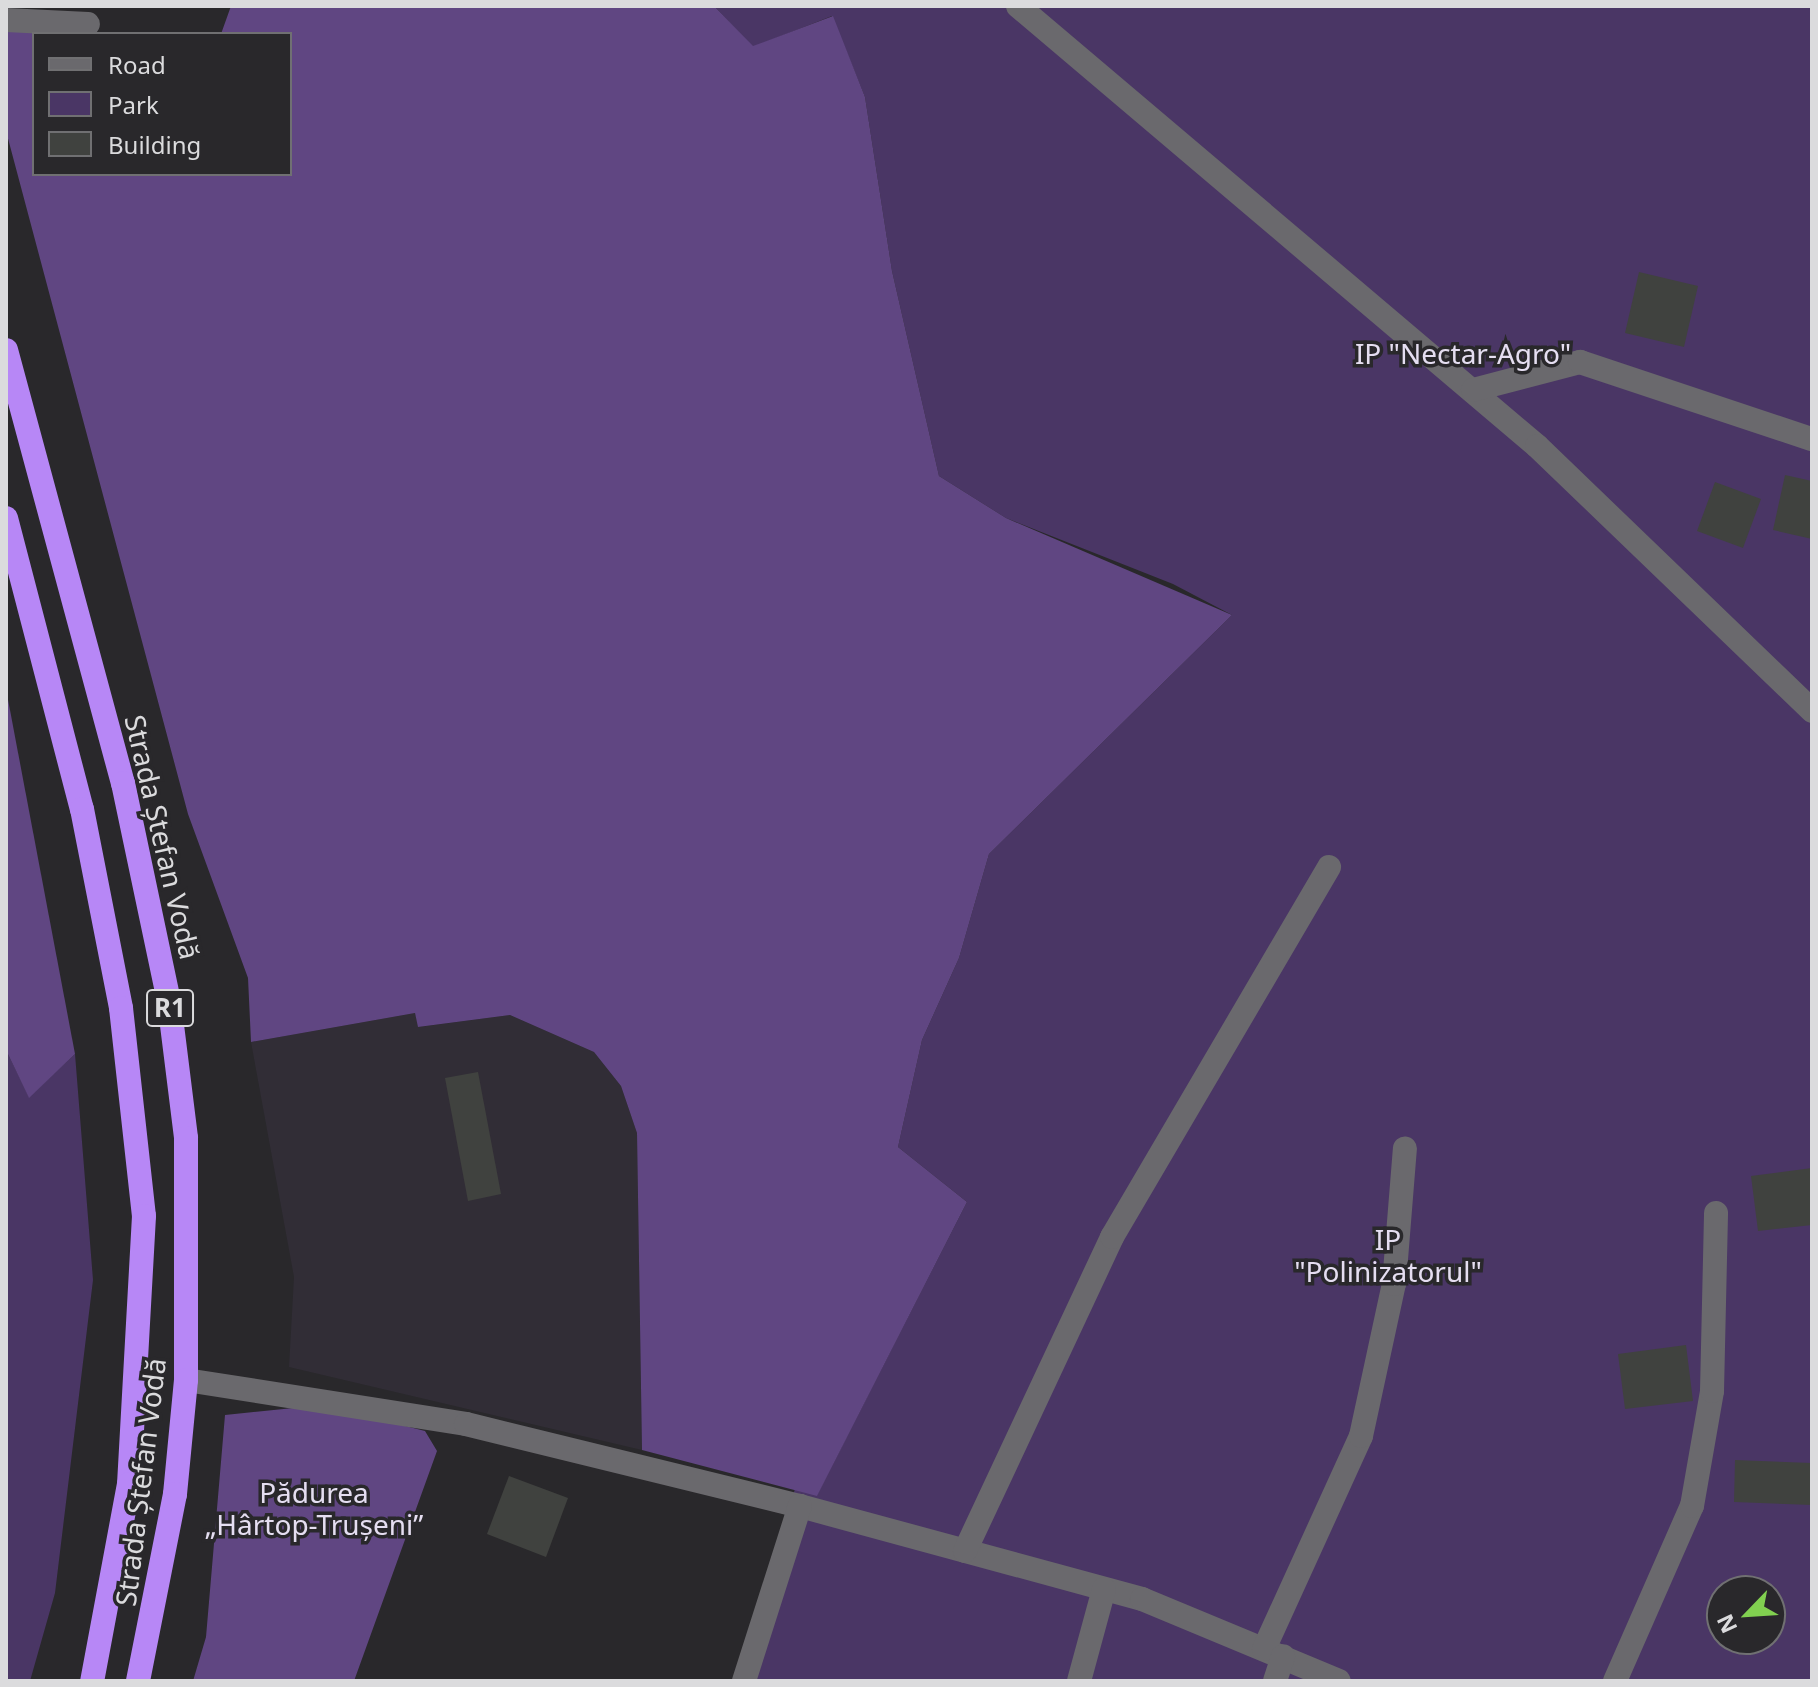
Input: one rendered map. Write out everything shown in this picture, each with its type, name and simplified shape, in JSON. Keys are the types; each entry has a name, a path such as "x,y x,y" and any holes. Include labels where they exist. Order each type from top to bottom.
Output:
{"highway":[{"name":"Strada Ștefan Vodă","path":"6,350 123,783 169,1001 186,1138 186,1380 175,1494 138,1681"},
{"path":"6,518 85,824 121,1008 144,1216 129,1484 92,1681"}],"street":[{"path":"1018,6 1473,390 1812,711"},
{"path":"6,20 88,24"},
{"path":"1473,390 1580,362 1812,439"},
{"path":"965,1551 1112,1237 1329,867"},
{"path":"1275,1681 1273,1652 1361,1436 1394,1284 1405,1148"},
{"path":"1615,1681 1692,1506 1712,1391 1716,1213"},
{"path":"186,1380 466,1424 800,1506 1104,1589 1273,1652 1339,1681"},
{"path":"744,1681 800,1506"},
{"path":"1079,1681 1104,1589"}],"shaded area":[{"path":"415,1013 419,1027 510,1015 594,1052 621,1086 637,1133 642,1450 289,1367 294,1277 251,1042"}],"green space":[{"path":"231,6 714,6 753,46 833,16 865,97 892,271 939,476 1006,518 1232,615 989,854 959,958 922,1040 898,1147 967,1202 817,1496 642,1450 637,1133 621,1086 594,1052 510,1015 418,1027 415,1013 251,1042 248,978 188,814 6,131 6,29 32,32 32,176 292,176 292,32 222,32"},
{"path":"714,6 1812,6 1812,1681 732,1681 795,1489 817,1495 967,1202 898,1147 922,1040 959,958 989,854 1232,615 1173,584 1006,518 939,476 892,271 865,97 832,16 753,47"},
{"path":"6,689 75,1054 29,1098 6,1050"},
{"path":"6,1050 29,1097 75,1054 93,1280 55,1593 30,1681 6,1681"},
{"name":"Pădurea „Hârtop-Trușeni”","path":"323,1405 425,1431 437,1451 354,1681 193,1681 206,1637 225,1415"}],"building":[{"path":"1639,272 1698,286 1684,347 1625,333"},
{"path":"1785,475 1812,481 1812,539 1773,530"},
{"path":"1715,482 1761,499 1743,548 1697,531"},
{"path":"478,1072 501,1194 468,1201 445,1078"},
{"path":"1812,1168 1812,1225 1758,1231 1751,1176"},
{"path":"1686,1345 1693,1401 1625,1409 1618,1354"},
{"path":"1735,1460 1812,1463 1812,1505 1734,1502"},
{"path":"509,1476 568,1498 546,1557 487,1534"}],"park label":[{"name":"IP \"Nectar-Agro\"","path":"1463,353"},
{"name":"IP \"Polinizatorul\"","path":"1388,1255"}]}
